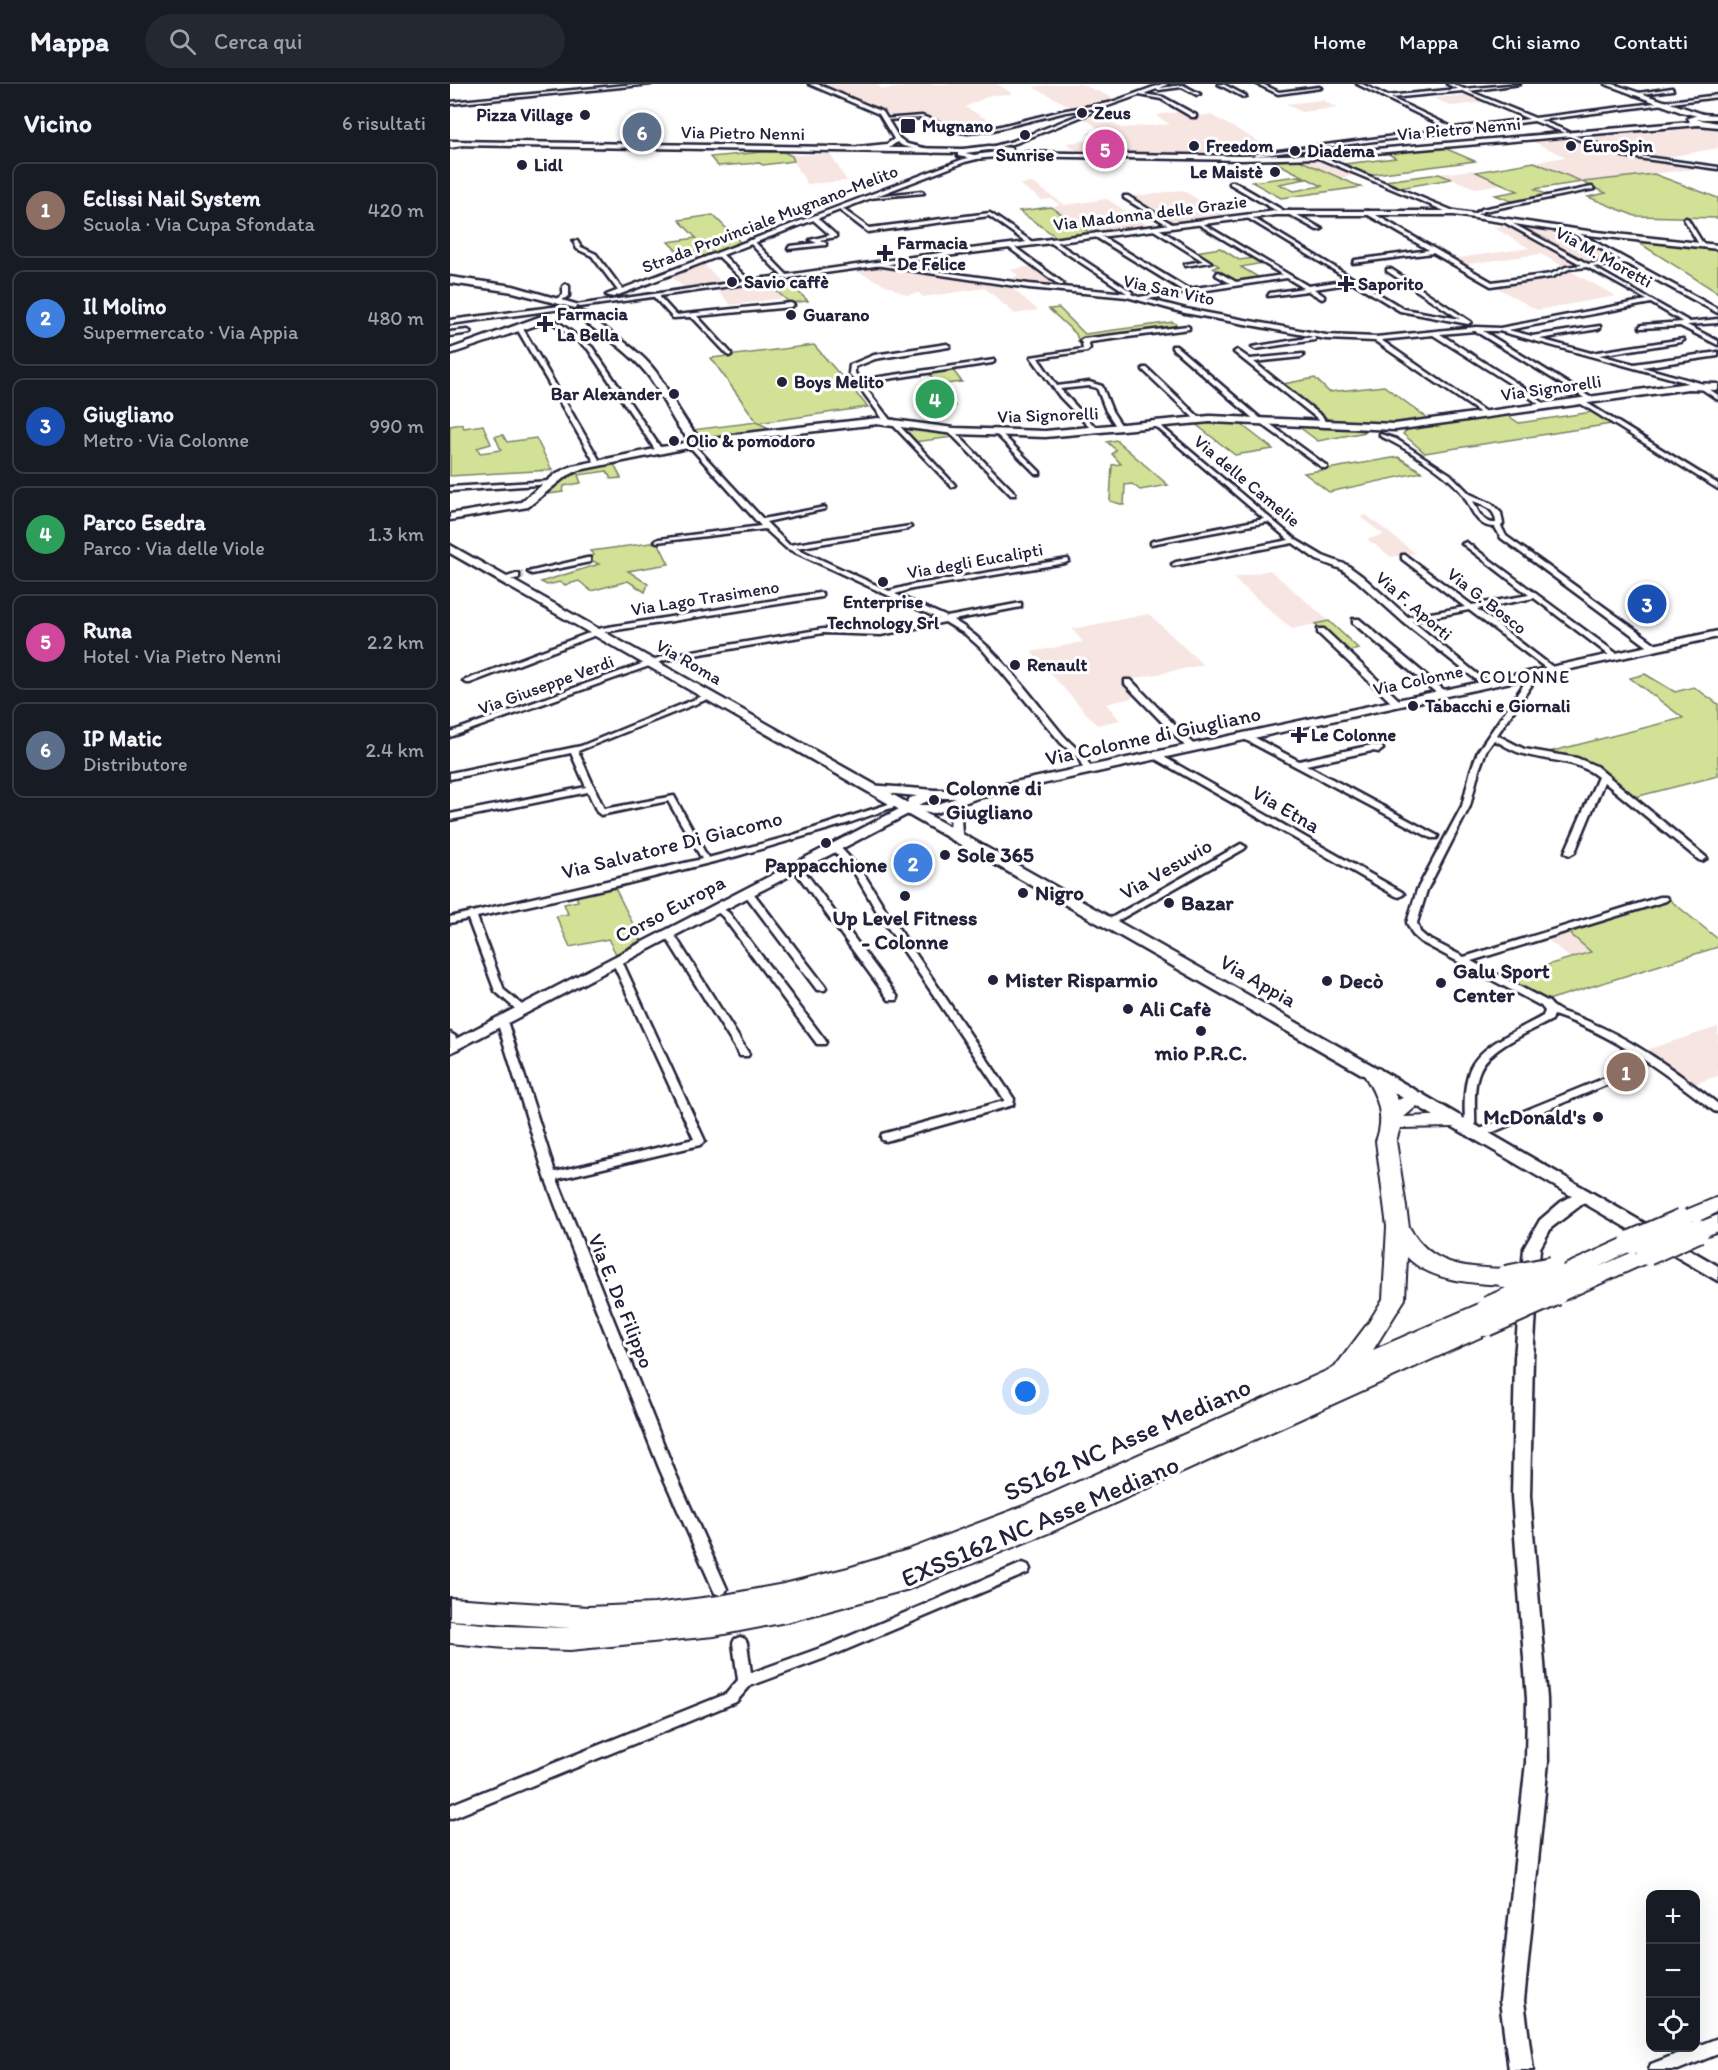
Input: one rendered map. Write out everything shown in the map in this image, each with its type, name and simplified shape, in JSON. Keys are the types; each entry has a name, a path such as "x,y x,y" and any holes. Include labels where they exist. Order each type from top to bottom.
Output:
{"highway":[{"path":"1373,1073 1391,1103 1396,1124"},
{"path":"1343,1374 1377,1328 1394,1299 1398,1227 1386,1141 1396,1124 1416,1115 1420,1101"},
{"path":"1396,1124 1467,1128"},
{"path":"1690,1225 1718,1204"},
{"name":"SS162 NC Asse Mediano","path":"1553,1280 1639,1248 1690,1225 1718,1222"},
{"path":"1398,1227 1410,1248 1432,1265 1447,1271 1553,1280"},
{"name":"SS162 NC Asse Mediano","path":"569,1629 782,1597 845,1581 901,1563 1035,1512 1343,1374 1487,1317 1607,1253 1639,1248"},
{"name":"EXSS162 NC Asse Mediano","path":"569,1629 714,1625 791,1610 909,1578 1042,1525 1487,1317"},
{"path":"450,1608 569,1629"},
{"path":"450,1632 505,1637 569,1629"}],"main road":[{"name":"Via Pietro Nenni","path":"1010,148 1242,158 1318,156 1670,123 1706,116 1718,117"},
{"path":"1691,118 1698,123 1718,125"},
{"name":"Via Pietro Nenni","path":"1010,148 1034,152 1256,155 1336,153 1698,123"},
{"path":"625,140 610,143 634,146"},
{"name":"Via Pietro Nenni","path":"452,144 850,149 933,151 963,156"},
{"name":"Via Pietro Nenni","path":"452,144 933,153 963,156"},
{"path":"504,144 584,144"},
{"path":"963,156 989,148 1010,148"},
{"path":"963,156 984,156 1010,148"},
{"path":"450,280 513,289 569,310 633,353 660,384 691,442 567,472 531,501 519,507 450,517"},
{"name":"Via Roma","path":"450,548 510,578 597,632 906,806"},
{"name":"Via Appia","path":"906,806 1373,1073 1718,1274"}],"street":[{"path":"450,103 650,84"},
{"path":"810,84 883,117 922,117 955,130 971,132 995,129 1066,111 1111,104"},
{"path":"1000,84 1018,84"},
{"path":"1010,148 1111,104 1166,84"},
{"path":"1220,84 1244,96"},
{"path":"1260,84 1278,93 1319,88 1310,84"},
{"path":"1359,84 1452,129"},
{"path":"1449,84 1623,155 1718,168"},
{"path":"1389,97 1518,84"},
{"path":"1608,84 1683,111 1706,116"},
{"path":"1150,90 1182,86 1198,94"},
{"path":"1635,94 1672,89"},
{"path":"1138,94 1162,98 1194,116"},
{"path":"1256,155 1718,96"},
{"path":"1683,111 1691,118"},
{"path":"883,117 897,139 913,148 933,151"},
{"path":"850,149 885,147 897,139"},
{"name":"Strada Provinciale Mugnano-Melito","path":"569,310 869,197 963,156"},
{"path":"1318,156 1454,213"},
{"path":"1232,183 1319,229"},
{"path":"1474,215 1482,210 1592,188"},
{"path":"869,197 922,192"},
{"path":"1126,197 1173,226"},
{"path":"840,208 868,230 991,214 1031,243"},
{"path":"1367,212 1491,284 1552,275 1568,268 1626,261"},
{"name":"Via Madonna delle Grazie","path":"569,310 654,295 1050,240 1286,213 1454,213 1571,231 1718,248"},
{"path":"1248,216 1402,310 1454,320 1469,326"},
{"path":"790,248 824,244 813,240 834,236 814,218"},
{"path":"1686,219 1703,246"},
{"name":"Via M. Moretti","path":"1504,220 1688,323"},
{"path":"1200,223 1322,297"},
{"path":"1154,228 1208,262 1187,265"},
{"path":"1571,231 1718,311"},
{"path":"1096,235 1187,291"},
{"path":"1050,240 1134,296"},
{"path":"751,241 787,278"},
{"path":"575,242 579,248 594,255 621,291"},
{"path":"1010,246 1061,284"},
{"path":"1355,262 1434,251"},
{"path":"719,254 749,283"},
{"name":"Via San Vito","path":"878,265 1029,286 1134,296 1185,310 1326,337 1376,339 1454,331 1469,326 1499,329 1702,385"},
{"path":"1389,270 1469,326 1590,400"},
{"path":"1218,274 1235,284"},
{"path":"1141,298 1289,276"},
{"path":"1270,296 1355,281"},
{"path":"566,286 569,310 590,348 658,450"},
{"path":"654,295 674,317 732,313 791,304"},
{"path":"1499,329 1652,301"},
{"path":"450,322 569,310"},
{"path":"450,352 569,310"},
{"path":"690,315 697,319 729,354"},
{"path":"1642,327 1718,321"},
{"path":"1680,324 1718,343"},
{"path":"519,327 598,463"},
{"path":"1531,338 1598,327"},
{"path":"1096,431 1059,395 1037,360 1048,354 1085,350 1087,348 1085,342 1089,340 1187,328"},
{"path":"450,334 468,332"},
{"path":"1434,333 1519,387 1544,406"},
{"path":"1255,347 1326,337"},
{"path":"1376,339 1485,414"},
{"path":"1588,355 1680,340"},
{"path":"947,346 880,356 857,362 851,370 889,421 952,485"},
{"path":"1174,347 1260,420 1324,467"},
{"path":"1237,352 1321,418 1324,424"},
{"path":"1631,366 1718,354"},
{"path":"1250,361 1301,355"},
{"path":"858,382 992,361"},
{"path":"1145,369 1199,420"},
{"path":"1056,388 1089,384 1100,387 1109,411 1120,428"},
{"path":"1702,385 1718,398"},
{"name":"Via Signorelli","path":"691,442 889,421 950,430 1055,434 1199,420 1260,420 1359,427 1390,433 1405,426 1485,414 1702,385 1718,387"},
{"path":"1580,401 1717,489"},
{"name":"Via delle Camelie","path":"1156,424 1294,540 1320,558"},
{"path":"950,430 1013,494"},
{"path":"998,433 1038,473"},
{"path":"1390,433 1454,481 1468,496 1482,522 1497,526 1503,537 1654,647"},
{"path":"691,442 764,524 788,547 947,620 968,632 986,648 1064,741 1076,761 1088,770"},
{"path":"450,489 551,483"},
{"path":"1468,496 1498,513 1501,523 1497,526"},
{"path":"659,541 764,524 823,508"},
{"path":"1153,543 1270,520"},
{"path":"788,547 908,527"},
{"path":"1176,564 1294,540"},
{"path":"1466,544 1616,656"},
{"name":"Via G. Bosco","path":"1405,557 1551,670"},
{"name":"Via F. Aporti","path":"1320,558 1344,567 1484,684"},
{"path":"532,572 587,560"},
{"name":"Via degli Eucalipti","path":"889,593 1065,561"},
{"name":"Via Lago Trasimeno","path":"466,681 597,632 819,595"},
{"path":"1406,620 1535,596"},
{"name":"Via Giuseppe Verdi","path":"450,735 651,662 823,631 874,634 1018,605"},
{"path":"1356,621 1443,693"},
{"path":"1321,631 1397,703"},
{"name":"Via Colonne","path":"1336,716 1718,634"},
{"path":"1704,637 1718,646"},
{"path":"1536,673 1482,751 1466,806 1422,890 1412,923 1420,937 1545,1004 1550,1011 1579,1019 1604,1030 1647,1057 1718,1109"},
{"path":"1128,682 1191,747"},
{"path":"450,776 574,751 710,695"},
{"name":"Via Colonne di Giugliano","path":"906,806 936,810 978,794 1336,716"},
{"path":"1245,736 1434,836"},
{"path":"1492,736 1522,751 1585,764 1603,775 1702,858"},
{"path":"1298,764 1372,748 1379,749"},
{"path":"574,751 601,812 671,798 704,857"},
{"name":"Via Etna","path":"1155,755 1399,894"},
{"path":"1570,852 1603,775"},
{"name":"Via Colonne di Giugliano","path":"873,788 934,794 978,794"},
{"path":"450,817 591,789"},
{"path":"906,806 934,794"},
{"path":"956,834 955,818 958,803"},
{"name":"Corso Europa","path":"451,1043 502,1021 835,847 906,806"},
{"name":"Via Salvatore Di Giacomo","path":"450,920 695,864 906,806"},
{"path":"835,847 859,873 881,910 1009,1099 1009,1102 886,1137"},
{"name":"Via Vesuvio","path":"1109,922 1241,847"},
{"path":"796,867 893,998"},
{"path":"748,892 822,988"},
{"path":"1461,961 1663,899"},
{"path":"718,908 726,915 821,1042"},
{"path":"471,914 500,991 523,1010"},
{"path":"669,934 744,1054"},
{"path":"551,1177 700,1141 617,961"},
{"path":"1550,1011 1548,1018 1488,1053 1477,1066 1473,1079 1467,1128 1631,1071"},
{"name":"Via E. De Filippo","path":"502,1021 551,1177 667,1470 720,1589"},
{"path":"1521,2070 1512,2001 1537,1762 1537,1699 1521,1496 1527,1314 1532,1248 1537,1232 1549,1220 1583,1195"},
{"path":"450,1812 731,1698 745,1682 831,1650 1023,1569"},
{"path":"740,1643 745,1682"},
{"path":"1668,2068 1718,2046"}],"shaded area":[{"path":"814,84 877,84 882,89 922,86 921,84 997,84 1013,94 991,95 965,107 1000,126 961,132 920,118 887,120 883,114"},
{"path":"1081,84 1118,100 1075,109 1033,87"},
{"path":"1468,95 1487,102 1451,106 1434,98"},
{"path":"1322,100 1337,108 1301,112 1286,104"},
{"path":"1095,111 1121,128 1170,124 1157,117 1161,114 1190,111 1198,116 1211,115 1274,150 1299,147 1314,153 1079,152 1066,143 1096,140 1087,133 1103,131 1082,117"},
{"path":"1698,124 1718,127 1718,148 1652,160 1712,167 1583,182 1534,162 1566,157 1525,138"},
{"path":"830,154 847,181 807,184 790,155"},
{"path":"1319,158 1359,175 1340,178 1297,159"},
{"path":"1472,170 1503,184 1475,188 1439,174"},
{"path":"1033,183 1065,205 1107,199 1152,228 1093,235 1051,207 1060,205 1052,199 1042,200 1019,184"},
{"path":"1182,190 1229,218 1174,225 1128,197"},
{"path":"1499,220 1540,227 1561,238 1577,236 1621,260 1564,267 1541,254 1461,265 1451,259 1529,248 1493,227 1508,226"},
{"path":"702,262 724,285 687,290 668,274"},
{"path":"878,265 1006,283 1038,310 1015,314 985,288 923,297 919,293 907,295 852,269"},
{"path":"1032,266 1062,288 1009,281 1018,275 1010,270"},
{"path":"1570,271 1616,296 1537,310 1494,286 1560,276 1563,272"},
{"path":"766,281 784,298 731,305 715,288"},
{"path":"1366,515 1415,553 1391,557 1367,539 1384,535 1360,517"},
{"path":"1270,570 1329,621 1292,629 1233,578"},
{"path":"1149,614 1203,665 1122,681 1136,697 1106,704 1120,720 1097,725 1031,652 1083,642 1072,629"},
{"path":"1567,931 1591,952 1570,958 1546,938"},
{"path":"1718,1027 1718,1076 1685,1087 1636,1053"}],"green space":[{"path":"1442,147 1475,161 1368,175 1344,164 1396,158 1385,152"},
{"path":"784,152 792,156 794,161 763,165 759,163 718,166 710,157"},
{"path":"1269,159 1297,159 1361,187 1281,198 1252,182 1298,176 1306,179 1279,184 1294,191 1322,186"},
{"path":"1534,162 1583,182 1654,174 1718,198 1718,218 1635,216 1588,197 1606,193 1582,182 1535,189 1548,196 1514,202 1495,195 1518,191 1476,172"},
{"path":"1439,174 1451,179 1400,188 1385,181"},
{"path":"1051,207 1092,234 1058,238 1019,211"},
{"path":"713,215 741,243 701,259 694,251 679,253 668,242 696,238 679,220"},
{"path":"1636,241 1718,249 1718,293"},
{"path":"1220,248 1239,260 1254,258 1263,263 1241,267 1260,278 1235,282 1213,268 1219,266 1196,252"},
{"path":"785,279 808,301 790,303 766,282"},
{"path":"1059,308 1085,334 1173,322 1181,328 1078,340 1076,334 1049,309"},
{"path":"814,345 868,407 758,423 767,427 767,430 710,437 694,434 692,430 757,422 711,358"},
{"path":"952,369 962,382 938,385 928,373"},
{"path":"1315,378 1329,392 1384,386 1430,420 1392,424 1336,422 1328,419 1283,384"},
{"path":"943,392 955,406 931,410 919,395"},
{"path":"1592,412 1611,424 1425,453 1403,434 1409,428 1507,415 1519,423"},
{"path":"1238,422 1273,449 1235,455 1194,423"},
{"path":"896,423 952,434 954,437 914,442"},
{"path":"462,424 464,428 483,425 491,444 477,448 480,453 501,450 495,436 503,435 507,442 536,438 552,470 450,476 450,426"},
{"path":"1295,424 1352,428 1366,432 1318,441"},
{"path":"1116,440 1168,485 1140,490 1132,484 1125,485 1124,505 1110,501 1112,465 1121,464 1112,454 1116,450 1107,442"},
{"path":"1398,457 1422,472 1329,492 1304,473"},
{"path":"613,462 621,478 611,479 607,471 578,475 581,483 564,486 563,492 548,494 561,480 576,471"},
{"path":"658,542 669,564 628,571 648,584 645,592 628,581 591,591 579,581 565,585 560,582 547,585 541,582 599,564 585,557 594,555 590,551"},
{"path":"1329,621 1359,649 1344,652 1315,624"},
{"path":"1645,674 1675,692 1694,687 1718,704 1718,776 1635,797 1597,767 1545,753 1683,718 1630,678"},
{"path":"613,884 641,940 616,954 608,939 570,947 556,916 568,914 564,904 578,901 575,892"},
{"path":"1670,900 1718,939 1718,947 1545,1001 1500,979 1591,952 1567,931"}],"tunnel":[{"path":"516,576 532,572"},
{"path":"731,1618 740,1643"}],"place":[{"name":"Zeus","path":"1082,113"},
{"name":"Pizza Village","path":"585,115"},
{"name":"Mugnano","path":"908,126"},
{"name":"IP Matic","path":"642,132"},
{"name":"Sunrise","path":"1025,135"},
{"name":"Freedom","path":"1194,146"},
{"name":"EuroSpin","path":"1571,146"},
{"name":"Runa","path":"1105,149"},
{"name":"Diadema","path":"1295,151"},
{"name":"Lidl","path":"522,165"},
{"name":"Le Maistè","path":"1275,172"},
{"name":"Farmacia De Felice","path":"885,253"},
{"name":"Savio caffè","path":"732,282"},
{"name":"Saporito","path":"1346,284"},
{"name":"Guarano","path":"791,315"},
{"name":"Farmacia La Bella","path":"545,324"},
{"name":"Boys Melito","path":"782,382"},
{"name":"Bar Alexander","path":"674,394"},
{"name":"Parco Esedra","path":"935,399"},
{"name":"Olio & pomodoro","path":"674,441"},
{"name":"Enterprise Technology Srl","path":"883,582"},
{"name":"Giugliano","path":"1647,604"},
{"name":"Renault","path":"1015,665"},
{"name":"Tabacchi e Giornali","path":"1413,706"},
{"name":"Le Colonne","path":"1299,735"},
{"name":"Colonne di Giugliano","path":"934,800"},
{"name":"Pappacchione","path":"826,843"},
{"name":"Sole 365","path":"945,855"},
{"name":"Il Molino","path":"913,863"},
{"name":"Nigro","path":"1023,893"},
{"name":"Up Level Fitness - Colonne","path":"905,896"},
{"name":"Bazar","path":"1169,903"},
{"name":"Mister Risparmio","path":"993,980"},
{"name":"Decò","path":"1327,981"},
{"name":"Galu Sport Center","path":"1441,983"},
{"name":"Ali Cafè","path":"1128,1009"},
{"name":"mio P.R.C.","path":"1201,1031"},
{"name":"Eclissi Nail System","path":"1626,1072"},
{"name":"McDonald's","path":"1598,1117"}],"district":[{"name":"COLONNE","path":"1525,677"}]}
